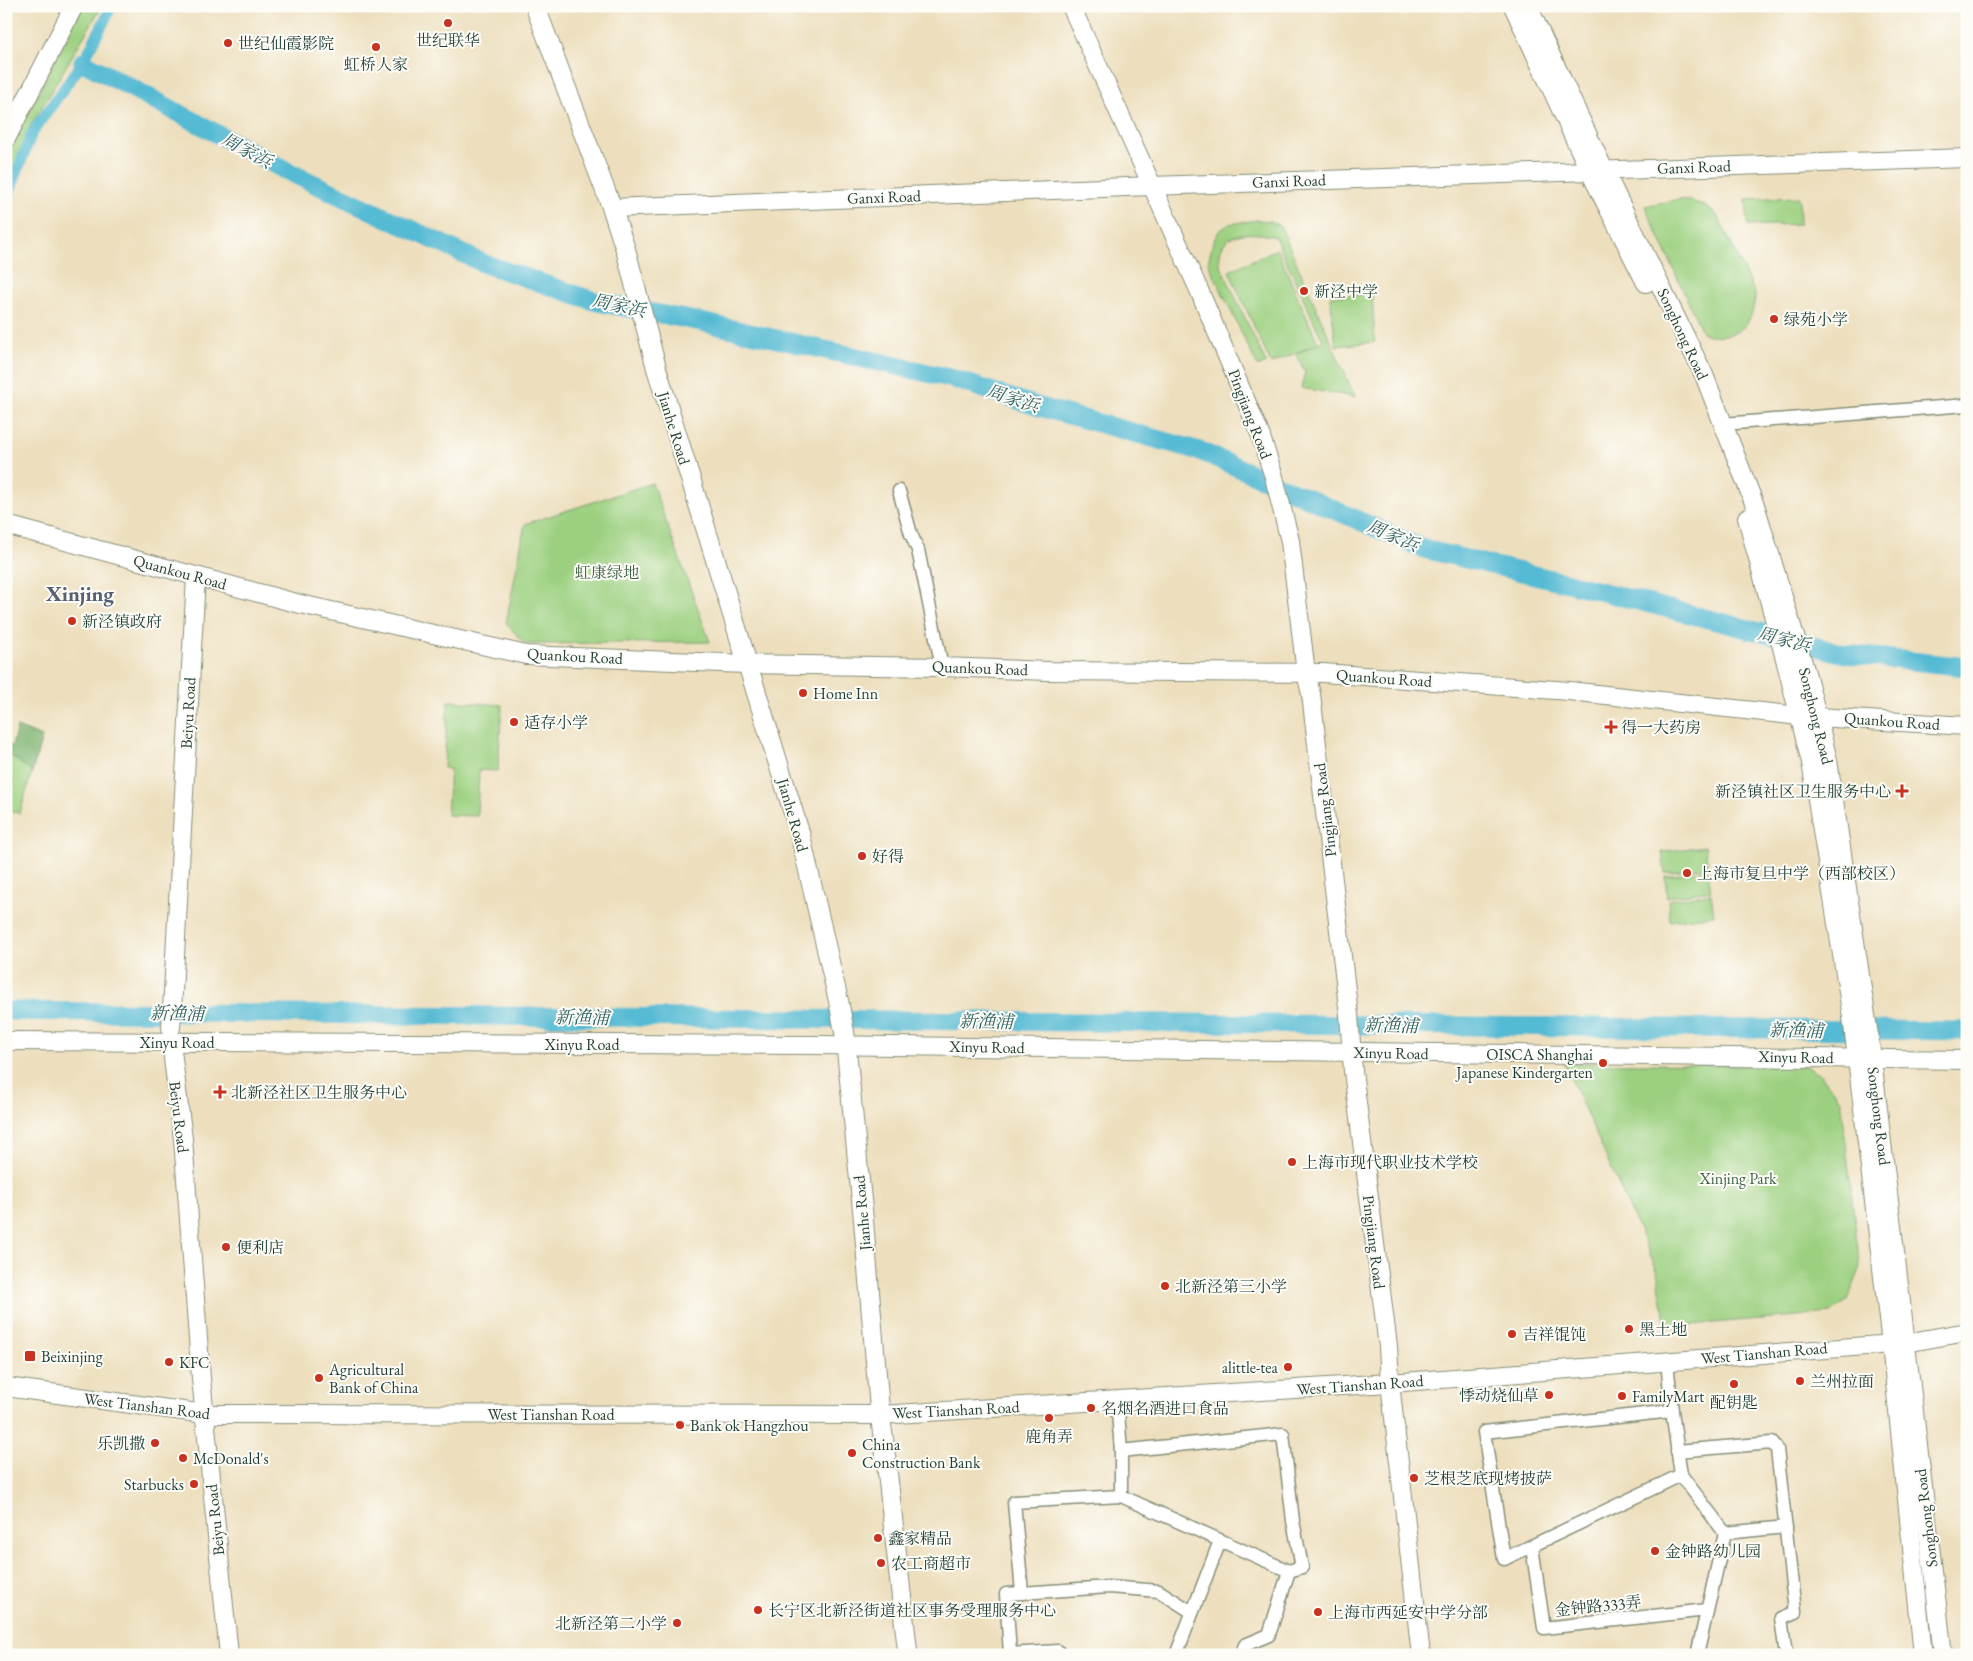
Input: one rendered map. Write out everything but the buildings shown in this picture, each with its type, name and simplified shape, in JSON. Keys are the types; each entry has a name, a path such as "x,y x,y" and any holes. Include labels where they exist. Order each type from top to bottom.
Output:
{"main road":[{"name":"Jianhe Road","path":"535,6 612,208 626,251 657,370 746,664 800,834 840,1003 863,1215 880,1415 908,1655"}],"street":[{"path":"6,139 74,6"},
{"name":"Pingjiang Road","path":"1071,6 1222,340 1260,434 1274,478 1290,541 1306,672 1311,694 1349,1015 1353,1071 1388,1346 1390,1383 1421,1655"},
{"name":"Songhong Road","path":"1513,6 1704,375 1756,508 1779,612 1784,655 1811,762 1859,1017"},
{"name":"Songhong Road","path":"1528,6 1597,171 1696,384 1746,514 1779,612 1802,659 1818,716 1828,760 1898,1344 1942,1655"},
{"name":"Ganxi Road","path":"612,208 1151,186 1967,158"},
{"path":"1723,424 1967,405"},
{"path":"899,491 911,534 918,550 942,666"},
{"name":"Quankou Road","path":"6,525 296,603 526,655 746,664 942,666 1048,671 1306,672 1569,691 1800,716 1967,726"},
{"name":"Beiyu Road","path":"196,577 171,1035 183,1139 205,1414 228,1655"},
{"name":"Xinyu Road","path":"6,1041 171,1035 1228,1049 1352,1046 1864,1050 1967,1060"},
{"name":"West Tianshan Road","path":"1898,1344 1967,1332"},
{"name":"Songhong Road","path":"1898,1344 1922,1655"},
{"name":"West Tianshan Road","path":"6,1388 205,1414 880,1415 1390,1383 1898,1344 1967,1344"},
{"path":"1667,1361 1681,1475 1725,1533"},
{"path":"1118,1400 1121,1496"},
{"path":"1672,1411 1484,1432 1504,1559 1681,1475"},
{"path":"1022,1593 1014,1502 1121,1496 1289,1571 1302,1567 1293,1522 1283,1434 1121,1451"},
{"path":"1677,1451 1772,1443 1777,1449 1795,1612 1781,1618 1786,1655"},
{"path":"1725,1533 1786,1527"},
{"path":"1697,1655 1725,1533"},
{"path":"1176,1655 1220,1541"},
{"name":"金钟路333弄","path":"1532,1547 1544,1628 1707,1610"},
{"path":"1241,1655 1245,1645 1269,1635 1289,1571"},
{"path":"1058,1655 1058,1652 1010,1654 1006,1594 1109,1587 1159,1591 1192,1612"}],"green space":[{"path":"83,6 102,6 30,127 6,190 6,156"},
{"path":"1799,197 1800,224 1748,226 1746,199"},
{"path":"1680,199 1701,205 1711,210 1719,218 1755,294 1754,306 1747,323 1734,333 1725,335 1703,334 1645,206"},
{"path":"1258,220 1270,221 1281,227 1355,397 1301,388 1305,372 1296,354 1323,341 1275,237 1256,234 1237,235 1230,238 1224,244 1220,253 1220,264 1266,363 1258,367 1208,263 1213,242 1219,231 1229,224"},
{"path":"1277,249 1318,343 1271,364 1229,271"},
{"path":"1372,294 1375,342 1336,346 1330,296"},
{"name":"虹康绿地","path":"652,483 710,642 525,644 506,623 525,524"},
{"path":"448,701 502,705 498,771 479,770 477,816 447,815 450,769 444,768"},
{"path":"17,727 42,737 20,813 6,811 6,746 12,747"},
{"path":"17,727 42,737 32,772 6,752 6,746 12,746"},
{"path":"1705,846 1708,867 1665,873 1662,852"},
{"path":"1708,870 1711,891 1667,897 1665,876"},
{"path":"1711,894 1714,915 1670,921 1668,900"},
{"name":"Xinjing Park","path":"1564,1063 1805,1066 1820,1074 1841,1101 1860,1269 1848,1300 1831,1313 1666,1327 1657,1270"}],"waterway":[{"path":"6,201 32,133 83,62 112,6"},
{"name":"周家浜","path":"83,62 285,170 485,264 597,302 701,322 954,379 1036,406 1200,451 1424,549 1572,584 1845,654 1967,667"},
{"name":"新渔浦","path":"6,1011 1967,1031"}],"place":[{"name":"世纪联华","path":"448,23"},
{"name":"世纪仙霞影院","path":"228,43"},
{"name":"虹桥人家","path":"376,47"},
{"name":"新泾中学","path":"1304,291"},
{"name":"绿苑小学","path":"1774,319"},
{"name":"新泾镇政府","path":"72,621"},
{"name":"Home Inn","path":"803,693"},
{"name":"适存小学","path":"514,722"},
{"name":"得一大药房","path":"1611,727"},
{"name":"新泾镇社区卫生服务中心","path":"1902,791"},
{"name":"好得","path":"862,856"},
{"name":"上海市复旦中学（西部校区）","path":"1687,873"},
{"name":"OISCA Shanghai Japanese Kindergarten","path":"1603,1063"},
{"name":"北新泾社区卫生服务中心","path":"220,1092"},
{"name":"上海市现代职业技术学校","path":"1292,1162"},
{"name":"便利店","path":"226,1247"},
{"name":"北新泾第三小学","path":"1165,1286"},
{"name":"黑土地","path":"1629,1329"},
{"name":"吉祥馄饨","path":"1512,1334"},
{"name":"Beixinjing","path":"30,1356"},
{"name":"KFC","path":"169,1362"},
{"name":"alittle-tea","path":"1288,1367"},
{"name":"Agricultural Bank of China","path":"319,1378"},
{"name":"兰州拉面","path":"1800,1381"},
{"name":"配钥匙","path":"1734,1384"},
{"name":"悸动烧仙草","path":"1549,1395"},
{"name":"FamilyMart","path":"1622,1396"},
{"name":"名烟名酒进口食品","path":"1091,1408"},
{"name":"鹿角弄","path":"1049,1418"},
{"name":"Bank ok Hangzhou","path":"680,1425"},
{"name":"乐凯撒","path":"155,1443"},
{"name":"China Construction Bank","path":"852,1453"},
{"name":"McDonald's","path":"183,1458"},
{"name":"芝根芝底现烤披萨","path":"1414,1478"},
{"name":"Starbucks","path":"194,1484"},
{"name":"鑫家精品","path":"878,1538"},
{"name":"金钟路幼儿园","path":"1655,1551"},
{"name":"农工商超市","path":"881,1563"},
{"name":"长宁区北新泾街道社区事务受理服务中心","path":"758,1610"},
{"name":"上海市西延安中学分部","path":"1318,1612"},
{"name":"北新泾第二小学","path":"677,1623"}],"district":[{"name":"Xinjing","path":"80,593"}]}
